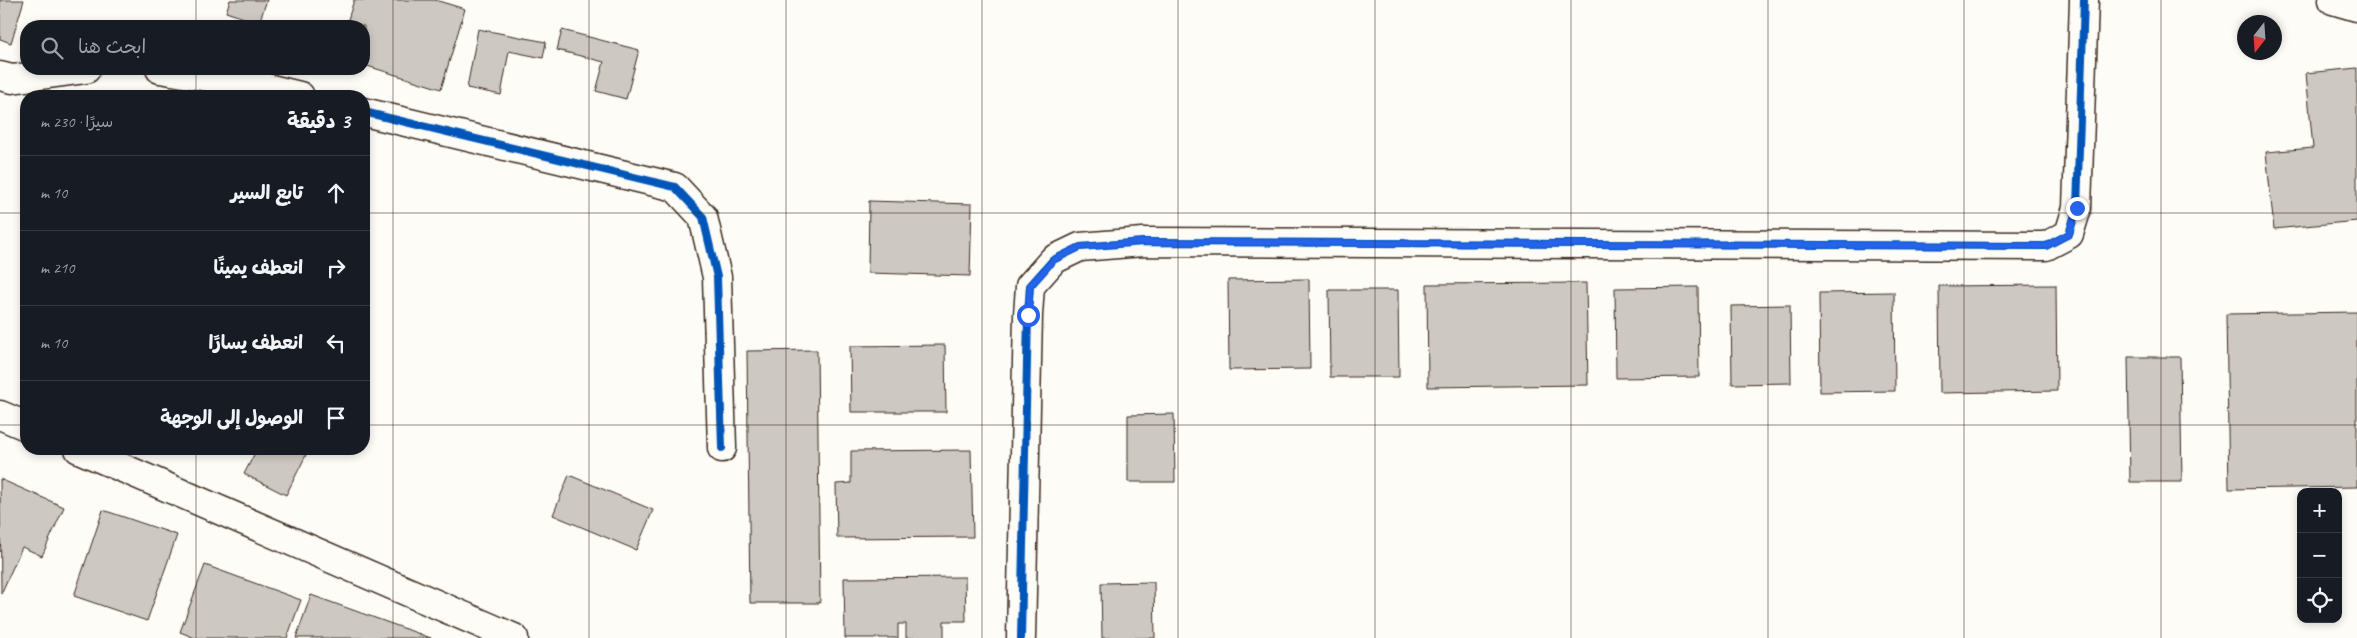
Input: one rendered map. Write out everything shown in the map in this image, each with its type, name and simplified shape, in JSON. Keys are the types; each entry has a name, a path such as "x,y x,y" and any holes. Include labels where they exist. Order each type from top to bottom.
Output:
{"street":[{"path":"1021,638 1030,286 1054,260 1080,247 1143,242 2046,246 2069,234 2077,208 2084,0"},
{"path":"2333,0 2357,7"},
{"path":"0,76 12,79 42,75"},
{"path":"195,75 275,90"},
{"path":"370,113 675,187 703,217 717,278 722,448"},
{"path":"0,415 20,423"},
{"path":"92,455 514,638"}],"building":[{"path":"0,0 24,0 11,43 0,39"},
{"path":"230,0 267,0 260,20 250,20 226,12"},
{"path":"354,0 435,0 465,9 441,89 370,67 370,20 348,20"},
{"path":"478,29 546,42 543,58 509,51 501,95 467,88"},
{"path":"562,30 639,50 626,99 596,91 604,62 557,50"},
{"path":"2357,68 2357,221 2274,229 2266,152 2313,148 2306,73"},
{"path":"869,201 972,204 970,276 868,273"},
{"path":"1309,279 1310,369 1229,370 1228,280"},
{"path":"1586,283 1588,385 1428,387 1427,284"},
{"path":"2056,285 2057,391 1940,393 1939,286"},
{"path":"1698,287 1699,377 1616,378 1615,288"},
{"path":"1329,290 1398,290 1399,377 1330,377"},
{"path":"1894,292 1895,391 1820,392 1819,293"},
{"path":"1790,305 1791,383 1732,384 1731,306"},
{"path":"2357,312 2357,487 2229,489 2226,314"},
{"path":"945,345 946,412 851,412 850,346"},
{"path":"817,350 820,603 750,603 747,351"},
{"path":"2128,357 2180,357 2182,482 2130,482"},
{"path":"1174,414 1175,482 1128,482 1128,415"},
{"path":"971,450 973,537 837,538 836,484 851,483 851,451"},
{"path":"254,455 306,455 286,495 244,474"},
{"path":"569,475 653,510 636,550 553,515"},
{"path":"0,479 64,507 42,556 22,547 1,594"},
{"path":"103,510 177,535 147,621 74,596"},
{"path":"205,565 301,600 287,638 195,638 180,632"},
{"path":"965,577 966,621 944,621 944,638 906,638 906,624 898,624 898,638 845,638 844,578"},
{"path":"1154,582 1155,638 1102,638 1101,583"},
{"path":"311,595 431,638 296,638"}],"cycle path":[{"path":"1021,638 1030,286 1053,260 1080,247 1143,242 2046,246 2069,234 2077,208 2084,0"},
{"path":"370,113 675,187 703,217 717,277 722,448"}],"route":[{"path":"1028,315 1030,286 1054,260 1080,247 1143,242 2046,246 2069,234 2077,208"}]}
